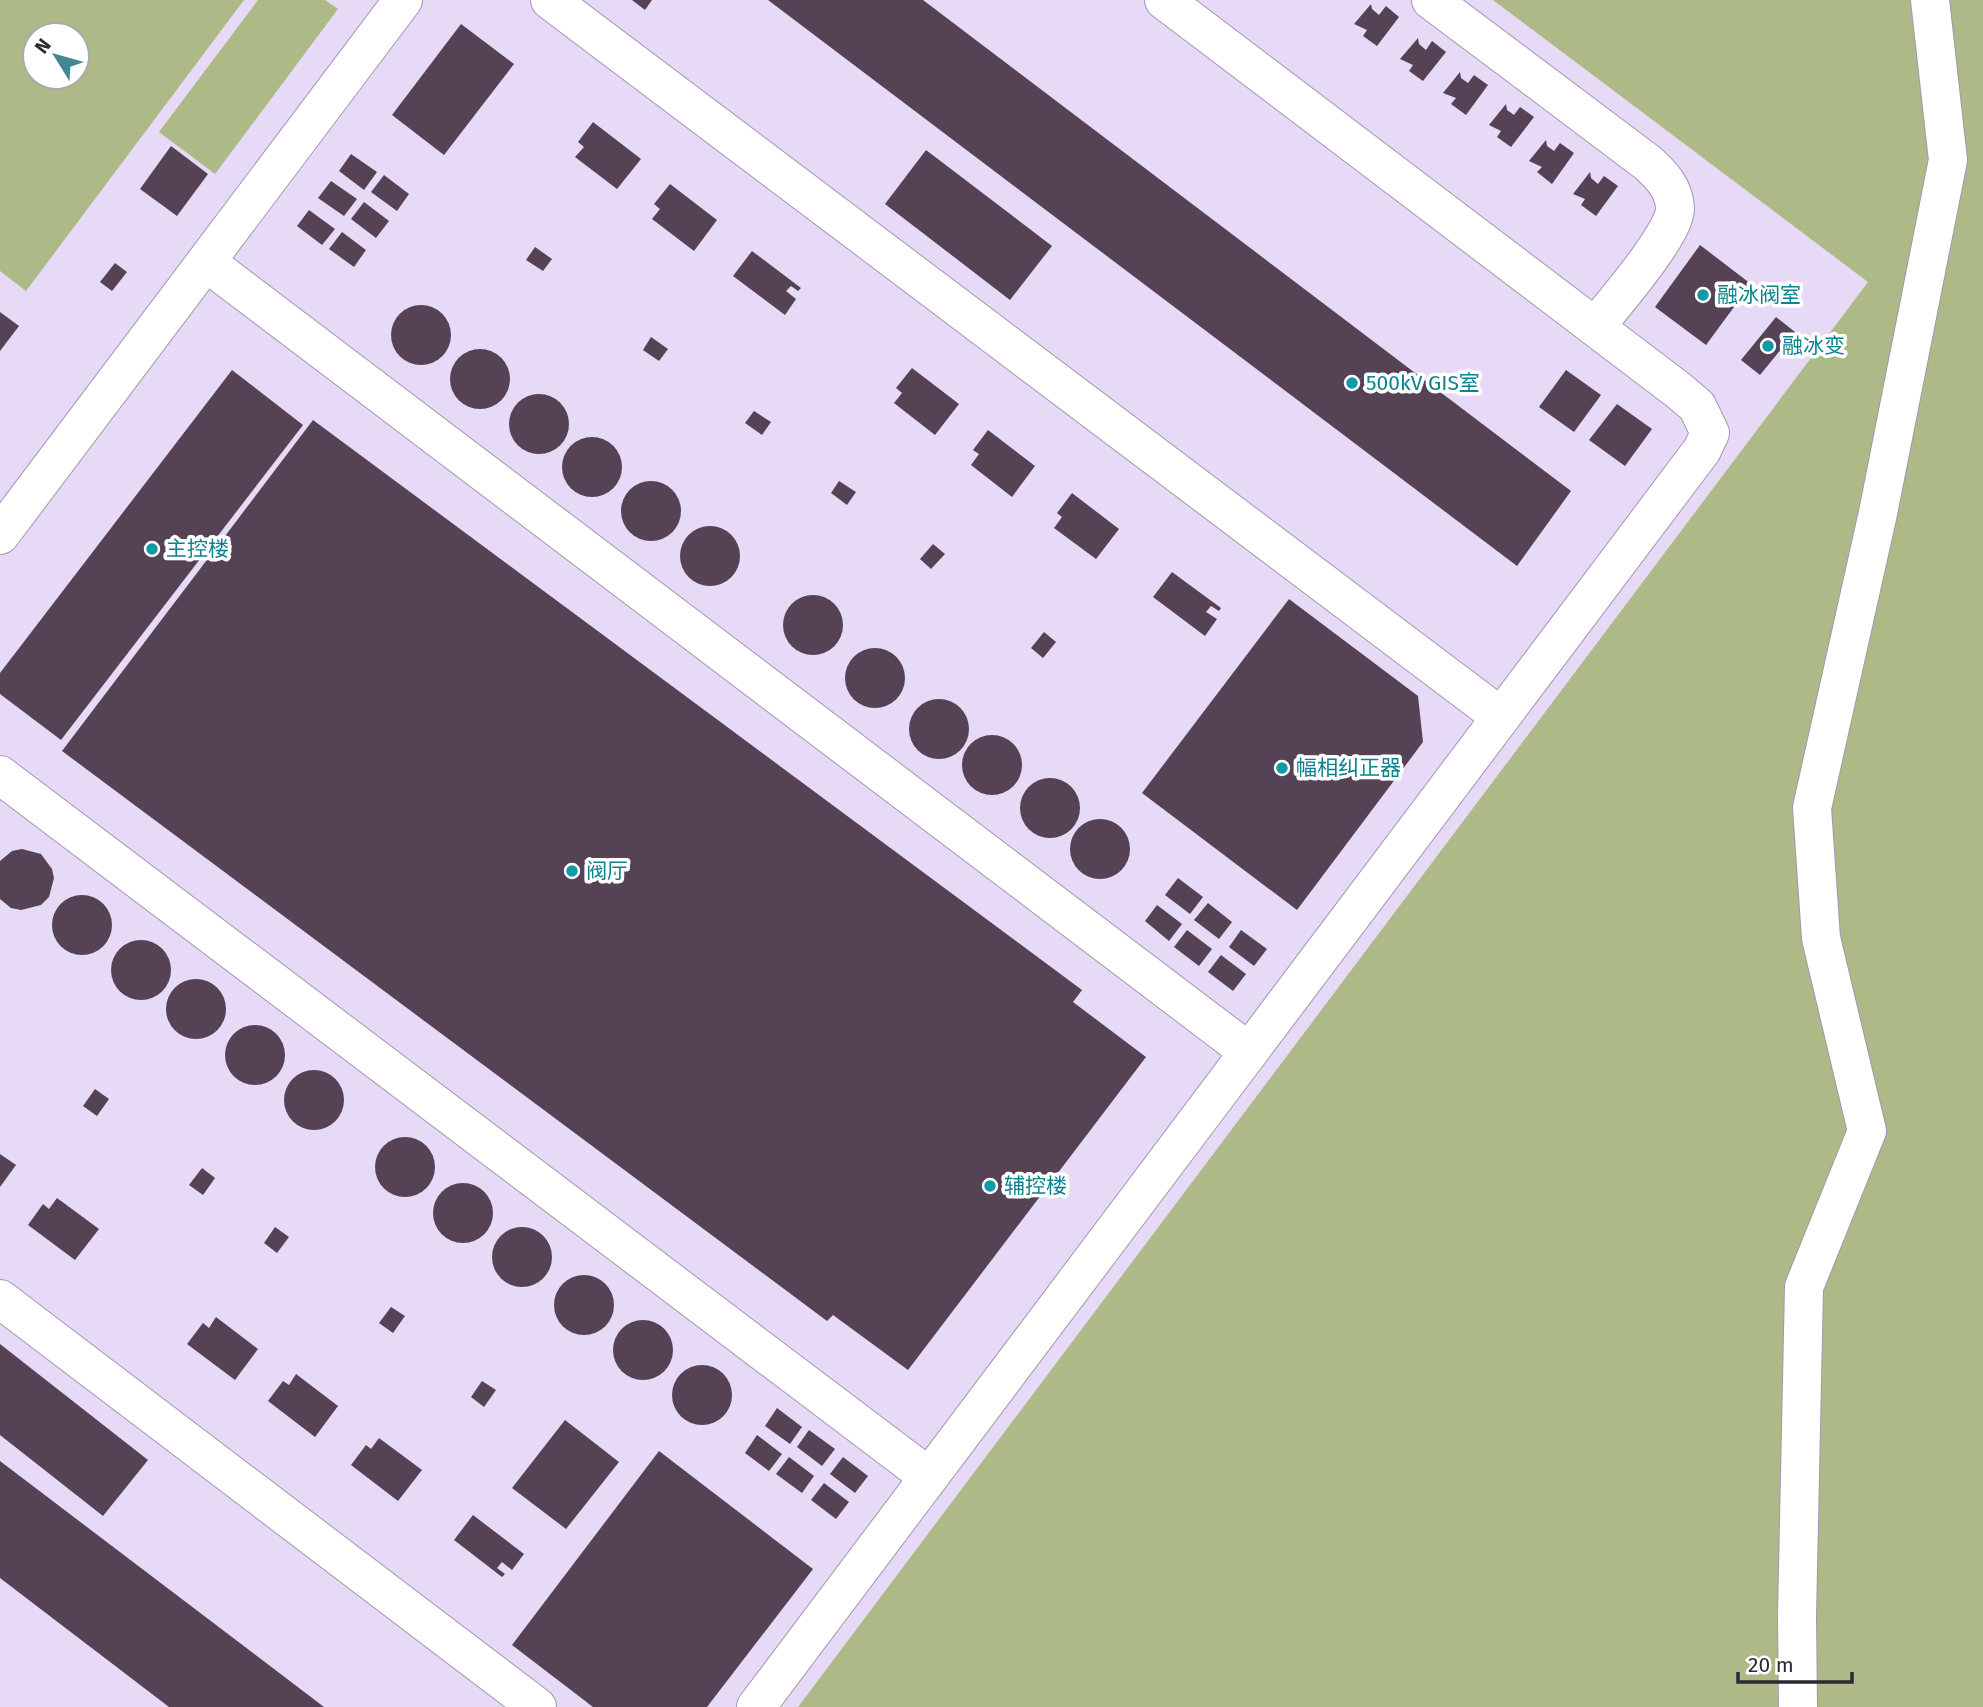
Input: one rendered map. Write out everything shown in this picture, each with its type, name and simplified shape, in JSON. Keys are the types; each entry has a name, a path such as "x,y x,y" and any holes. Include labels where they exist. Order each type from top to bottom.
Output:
{"street":[{"path":"0,535 403,0"},
{"path":"550,0 1501,717"},
{"path":"756,1707 1702,450 1710,433 1698,406 1164,0"},
{"path":"1431,0 1648,163 1666,180 1676,210 1670,226 1637,274 1595,327"},
{"path":"1798,1707 1797,1603 1804,1287 1867,1131 1821,938 1812,808 1878,513 1948,160 1930,0"},
{"path":"206,262 1249,1052"},
{"path":"0,775 929,1477"},
{"path":"0,1299 537,1707"}],"green space":[{"path":"0,0 244,0 26,291 0,271"},
{"path":"258,0 325,0 338,9 215,174 159,132"},
{"path":"1493,0 1983,0 1983,1707 798,1707 1868,282"}],"building":[{"path":"632,0 652,0 645,10"},
{"name":"500kV GIS室","path":"768,0 923,0 1571,491 1517,566"},
{"path":"1371,4 1372,9 1379,15 1386,6 1399,17 1377,46 1363,36 1367,30 1354,24"},
{"path":"461,24 514,64 444,155 392,115"},
{"path":"1418,38 1419,44 1426,50 1432,41 1446,52 1423,81 1409,71 1413,65 1400,59"},
{"path":"1460,72 1461,78 1468,83 1474,75 1488,85 1466,115 1451,104 1456,98 1443,93"},
{"path":"1506,104 1507,110 1514,115 1520,107 1534,117 1511,147 1497,137 1501,131 1489,125"},
{"path":"593,122 641,159 617,189 575,157 584,147 578,142"},
{"path":"1546,140 1547,146 1554,151 1560,143 1574,153 1552,184 1537,172 1542,167 1529,161"},
{"path":"171,146 208,174 177,216 140,189"},
{"path":"926,150 1052,246 1010,300 885,204"},
{"path":"351,154 377,172 364,190 339,171"},
{"path":"1590,172 1591,178 1598,184 1604,176 1618,186 1596,216 1581,205 1585,199 1573,194"},
{"path":"384,175 409,194 397,211 371,192"},
{"path":"331,181 357,199 344,216 318,198"},
{"path":"670,184 717,220 694,251 652,219 660,209 654,204"},
{"path":"364,202 389,221 376,238 351,219"},
{"path":"309,210 335,229 322,245 297,226"},
{"path":"342,232 366,250 354,267 329,249"},
{"name":"融冰阀室","path":"1700,245 1751,284 1706,345 1655,307"},
{"path":"535,247 552,259 543,271 526,260"},
{"path":"752,251 801,288 798,291 791,286 786,291 796,299 785,315 733,276"},
{"path":"115,263 127,272 112,291 100,282"},
{"path":"415,305 427,305 446,318 451,335 449,347 438,360 427,365 415,365 396,352 391,341 391,329 404,310"},
{"path":"0,312 19,326 0,351"},
{"name":"融冰变","path":"1776,317 1795,332 1760,375 1741,360"},
{"path":"651,337 668,349 659,361 643,350"},
{"path":"474,349 486,349 505,362 510,379 508,391 497,404 486,409 474,409 455,396 450,385 450,373 463,354"},
{"path":"912,368 959,404 935,435 894,403 902,393 896,388"},
{"name":"主控楼","path":"232,370 303,425 61,740 0,694 0,673"},
{"path":"1566,370 1601,395 1574,432 1539,407"},
{"path":"533,394 545,394 564,407 569,424 567,436 556,449 545,454 533,454 514,441 509,430 509,418 522,399"},
{"path":"1617,404 1652,429 1625,466 1589,440"},
{"path":"754,411 771,422 762,435 745,423"},
{"name":"阀厅","path":"313,420 1082,990 1073,1002 1146,1057 908,1370 833,1315 827,1321 62,751"},
{"path":"988,430 1035,466 1012,497 971,465 979,454 973,450"},
{"path":"586,437 598,437 617,450 622,467 620,479 609,492 598,497 586,497 567,484 562,473 562,461 575,442"},
{"path":"645,481 657,481 676,494 681,511 679,523 668,536 657,541 645,541 626,528 621,517 621,505 634,486"},
{"path":"839,481 856,492 847,505 831,493"},
{"path":"1072,493 1119,529 1096,559 1054,528 1062,517 1057,513"},
{"path":"704,526 716,526 735,539 740,556 738,568 727,581 716,586 704,586 685,573 680,562 680,550 693,531"},
{"path":"933,544 945,554 931,569 920,559"},
{"path":"1172,572 1221,608 1219,611 1211,606 1206,612 1217,619 1205,636 1153,597"},
{"path":"807,595 819,595 838,608 843,625 841,637 830,650 819,655 807,655 788,642 783,631 783,619 796,600"},
{"name":"幅相纠正器","path":"1289,599 1418,696 1423,742 1297,910 1142,793"},
{"path":"1044,632 1056,642 1043,658 1031,648"},
{"path":"869,648 881,648 900,661 905,678 903,690 892,703 881,708 869,708 850,695 845,684 845,672 858,653"},
{"path":"933,699 945,699 964,712 969,729 967,741 956,754 945,759 933,759 914,746 909,735 909,723 922,704"},
{"path":"986,735 998,735 1017,748 1022,765 1020,777 1009,790 998,795 986,795 967,782 962,771 962,759 975,740"},
{"path":"1044,778 1056,778 1075,791 1080,808 1078,820 1067,833 1056,838 1044,838 1025,825 1020,814 1020,802 1033,783"},
{"path":"1094,819 1106,819 1125,832 1130,849 1128,861 1117,874 1106,879 1094,879 1075,866 1070,855 1070,843 1083,824"},
{"path":"22,849 41,854 52,869 54,878 49,897 41,905 21,910 11,908 0,899 0,861 12,851"},
{"path":"1178,878 1203,897 1190,914 1165,895"},
{"path":"76,895 88,895 107,908 112,925 110,937 99,950 88,955 76,955 57,942 52,931 52,919 65,900"},
{"path":"1208,903 1232,922 1219,939 1194,920"},
{"path":"1157,905 1182,924 1169,941 1145,921"},
{"path":"1187,930 1212,949 1199,966 1174,947"},
{"path":"1241,930 1267,949 1254,966 1229,947"},
{"path":"135,940 147,940 166,953 171,970 169,982 158,995 147,1000 135,1000 116,987 111,976 111,964 124,945"},
{"path":"1221,955 1246,974 1233,991 1208,972"},
{"path":"190,979 202,979 221,992 226,1009 224,1021 213,1034 202,1039 190,1039 171,1026 166,1015 166,1003 179,984"},
{"path":"249,1025 261,1025 280,1038 285,1055 283,1067 272,1080 261,1085 249,1085 230,1072 225,1061 225,1049 238,1030"},
{"path":"308,1070 320,1070 339,1083 344,1100 342,1112 331,1125 320,1130 308,1130 289,1117 284,1106 284,1094 297,1075"},
{"path":"95,1089 109,1099 97,1116 83,1106"},
{"path":"399,1137 411,1137 430,1150 435,1167 433,1179 422,1192 411,1197 399,1197 380,1184 375,1173 375,1161 388,1142"},
{"path":"0,1154 16,1165 0,1187"},
{"path":"202,1168 215,1178 203,1195 189,1185"},
{"path":"457,1183 469,1183 488,1196 493,1213 491,1225 480,1238 469,1243 457,1243 438,1230 433,1219 433,1207 446,1188"},
{"path":"57,1198 99,1229 75,1260 28,1225 43,1204 49,1209"},
{"path":"275,1227 289,1237 277,1253 264,1243"},
{"path":"516,1227 528,1227 547,1240 552,1257 550,1269 539,1282 528,1287 516,1287 497,1274 492,1263 492,1251 505,1232"},
{"path":"578,1275 590,1275 609,1288 614,1305 612,1317 601,1330 590,1335 578,1335 559,1322 554,1311 554,1299 567,1280"},
{"path":"391,1307 405,1316 393,1333 379,1323"},
{"path":"216,1317 258,1349 235,1380 187,1344 203,1323 209,1328"},
{"path":"637,1320 649,1320 668,1333 673,1350 671,1362 660,1375 649,1380 637,1380 618,1367 613,1356 613,1344 626,1325"},
{"path":"0,1344 148,1460 103,1516 0,1435"},
{"path":"696,1365 708,1365 727,1378 732,1395 730,1407 719,1420 708,1425 696,1425 677,1412 672,1401 672,1389 685,1370"},
{"path":"296,1374 338,1406 315,1437 268,1401 283,1381 289,1385"},
{"path":"482,1381 496,1390 484,1407 471,1397"},
{"path":"777,1408 802,1427 790,1444 765,1426"},
{"path":"565,1420 619,1462 566,1529 512,1488"},
{"path":"809,1430 835,1449 822,1466 797,1447"},
{"path":"757,1435 782,1454 769,1471 745,1453"},
{"path":"379,1438 422,1470 398,1501 351,1465 366,1445 371,1449"},
{"path":"659,1451 813,1569 707,1707 593,1707 512,1645"},
{"path":"789,1457 814,1476 802,1493 776,1474"},
{"path":"843,1457 868,1476 855,1493 830,1474"},
{"path":"0,1461 324,1707 169,1707 0,1578"},
{"path":"824,1483 849,1502 836,1519 811,1500"},
{"path":"473,1515 524,1554 512,1570 502,1562 497,1568 505,1574 502,1577 454,1540"}],"place":[{"name":"融冰阀室","path":"1703,295"},
{"name":"融冰变","path":"1768,346"},
{"name":"500kV GIS室","path":"1352,383"},
{"name":"主控楼","path":"152,549"},
{"name":"幅相纠正器","path":"1282,768"},
{"name":"阀厅","path":"572,871"},
{"name":"辅控楼","path":"990,1186"}]}
